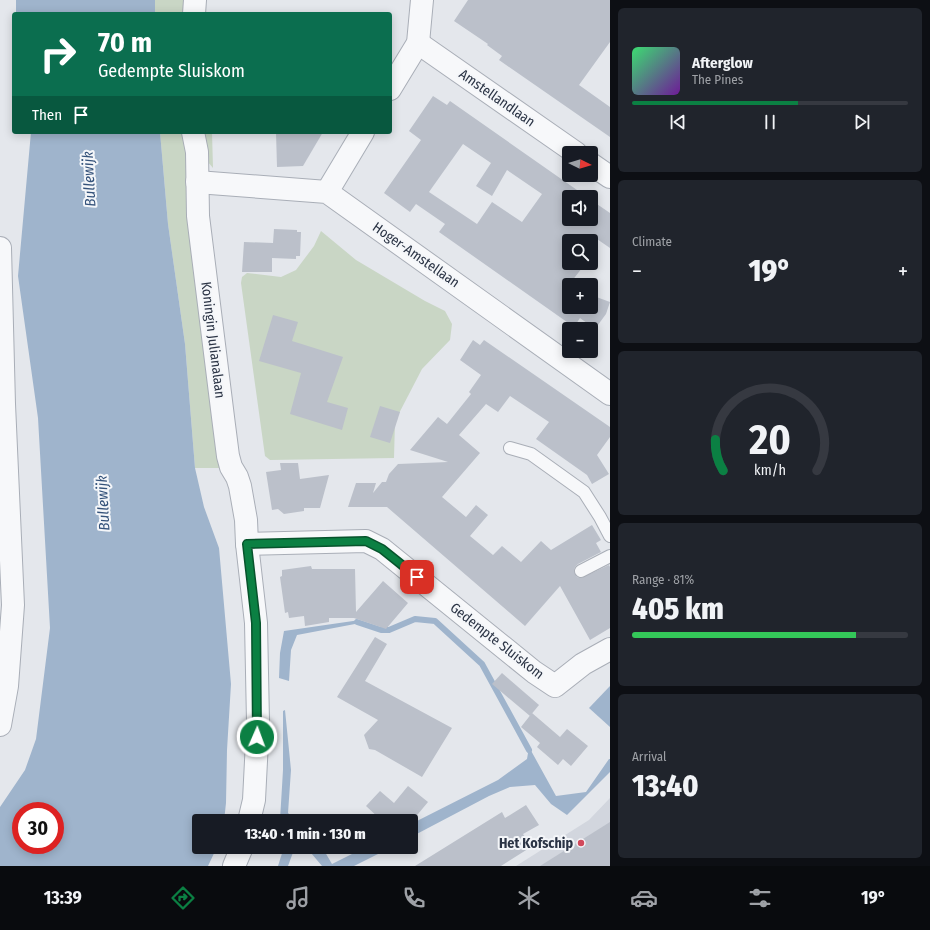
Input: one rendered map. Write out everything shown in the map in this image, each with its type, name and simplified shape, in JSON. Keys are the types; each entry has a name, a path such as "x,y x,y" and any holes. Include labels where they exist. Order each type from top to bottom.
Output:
{"street":[{"path":"194,12 195,0"},
{"path":"392,86 418,42 422,0"},
{"name":"Amstellandlaan","path":"418,42 566,146"},
{"name":"Koningin Julianalaan","path":"193,134 197,152 198,216 228,456 231,467 237,476 240,486 246,520 247,544 256,623 258,722 254,800 251,814"},
{"path":"197,182 327,192 363,134"},
{"path":"598,169 610,177"},
{"name":"Hoger-Amstellaan","path":"327,192 610,394"},
{"path":"0,248 4,404 13,605 7,686 0,725"},
{"name":"Gedempte Sluiskom","path":"247,544 366,541 382,549 534,672 555,686 583,664 610,649"},
{"path":"234,866 239,854"}],"lane":[{"path":"510,448 531,454 584,492 600,516 610,536"},
{"path":"581,571 610,556"}],"shaded area":[{"name":"Het Kofschip","path":"610,798 610,866 516,866 589,820"}],"green space":[{"path":"155,0 186,0 186,12 155,12"},
{"path":"160,134 187,134 222,468 195,468 185,344 168,224"},
{"path":"202,134 212,134 213,168 208,162 208,153"},
{"path":"321,231 356,260 425,301 445,311 452,324 450,340 422,369 395,421 394,458 270,460 265,456 241,283 242,277 247,273 281,277 296,270 314,246"}],"water":[{"path":"16,0 155,0 155,12 16,12"},
{"name":"Bullewijk","path":"31,134 160,134 168,224 185,344 195,468 204,507 219,548 231,684 225,814 192,814 192,854 214,854 208,866 0,866 0,807 25,770 36,739 50,628 38,418 18,276"},
{"path":"360,620 355,624 297,635 291,650 289,681 279,678 280,653 284,631"},
{"path":"610,686 610,727 589,708"},
{"path":"285,710 291,770 289,814 280,814 283,770 283,711"},
{"path":"529,747 556,796 586,792 609,759 610,772 567,815 551,804 535,785 510,787 489,796 418,833 418,820 498,780 527,759"},
{"path":"282,854 292,854 288,866 278,866"},
{"path":"312,854 326,854 332,864 352,854 378,854 354,866 322,866"}],"building":[{"path":"468,0 610,0 610,42 579,85 610,107 610,137 499,60 502,56 487,45 488,44 454,21"},
{"path":"433,96 447,105 450,101 562,179 562,182 566,182 577,190 562,190 562,226 598,226 598,205 610,213 610,248 598,240 598,234 562,234 562,270 580,270 574,278 562,278 562,314 598,314 598,298 610,302 606,314 598,325 598,322 585,322 580,318 577,322 567,322 439,232 445,224 416,204 410,212 384,193 421,140 409,131","holes":["463,144 491,163 476,186 492,196 507,170 542,194 522,222 492,202 477,224 429,192"]},
{"path":"276,134 322,134 303,166 277,167"},
{"path":"274,229 297,230 297,232 301,232 300,256 296,256 296,259 272,258 272,272 242,272 244,242 273,243"},
{"path":"273,315 298,322 292,341 343,357 327,402 348,408 342,430 290,414 301,373 259,361"},
{"path":"473,340 480,345 484,340 610,427 610,437 597,455 609,474 592,484 587,475 536,439 549,422 510,396 498,412 486,404 459,435 480,453 442,497 466,517 476,505 488,515 470,536 493,555 502,546 521,562 541,541 551,550 592,525 601,540 596,543 601,552 578,564 574,571 577,577 581,578 609,565 610,628 590,640 560,586 525,626 387,507 348,507 356,483 376,483 373,493 382,482 386,482 389,474 398,464 448,462 410,450 438,417 447,424 471,394 469,392 481,375 460,360"},
{"path":"380,406 400,412 390,443 370,437"},
{"path":"280,463 298,463 300,479 329,475 320,508 304,508 304,511 284,514 278,509 272,510 266,472 281,470"},
{"path":"311,566 312,569 355,569 356,612 383,581 408,603 386,629 354,618 329,618 329,622 305,626 304,616 289,618 288,612 285,613 280,577 282,576 282,570"},
{"path":"375,637 387,644 365,681 452,728 422,777 375,750 369,749 364,735 378,720 337,697"},
{"path":"502,673 539,705 530,716 492,684"},
{"path":"532,713 560,737 567,729 588,746 571,766 563,759 558,765 537,747 540,743 521,727"},
{"path":"408,786 428,802 418,814 375,814 366,806 380,791 394,803"},
{"path":"526,805 539,825 523,834 531,847 501,866 415,866 502,812 505,818"},
{"path":"610,822 610,866 540,866"}],"waterway":[{"path":"357,622 381,630 389,630 415,619 435,621 482,664 529,750"}],"place":[{"name":"Het Kofschip","path":"581,843"}],"route":[{"path":"257,737 256,623 247,544 366,541 382,549 417,577"}]}
